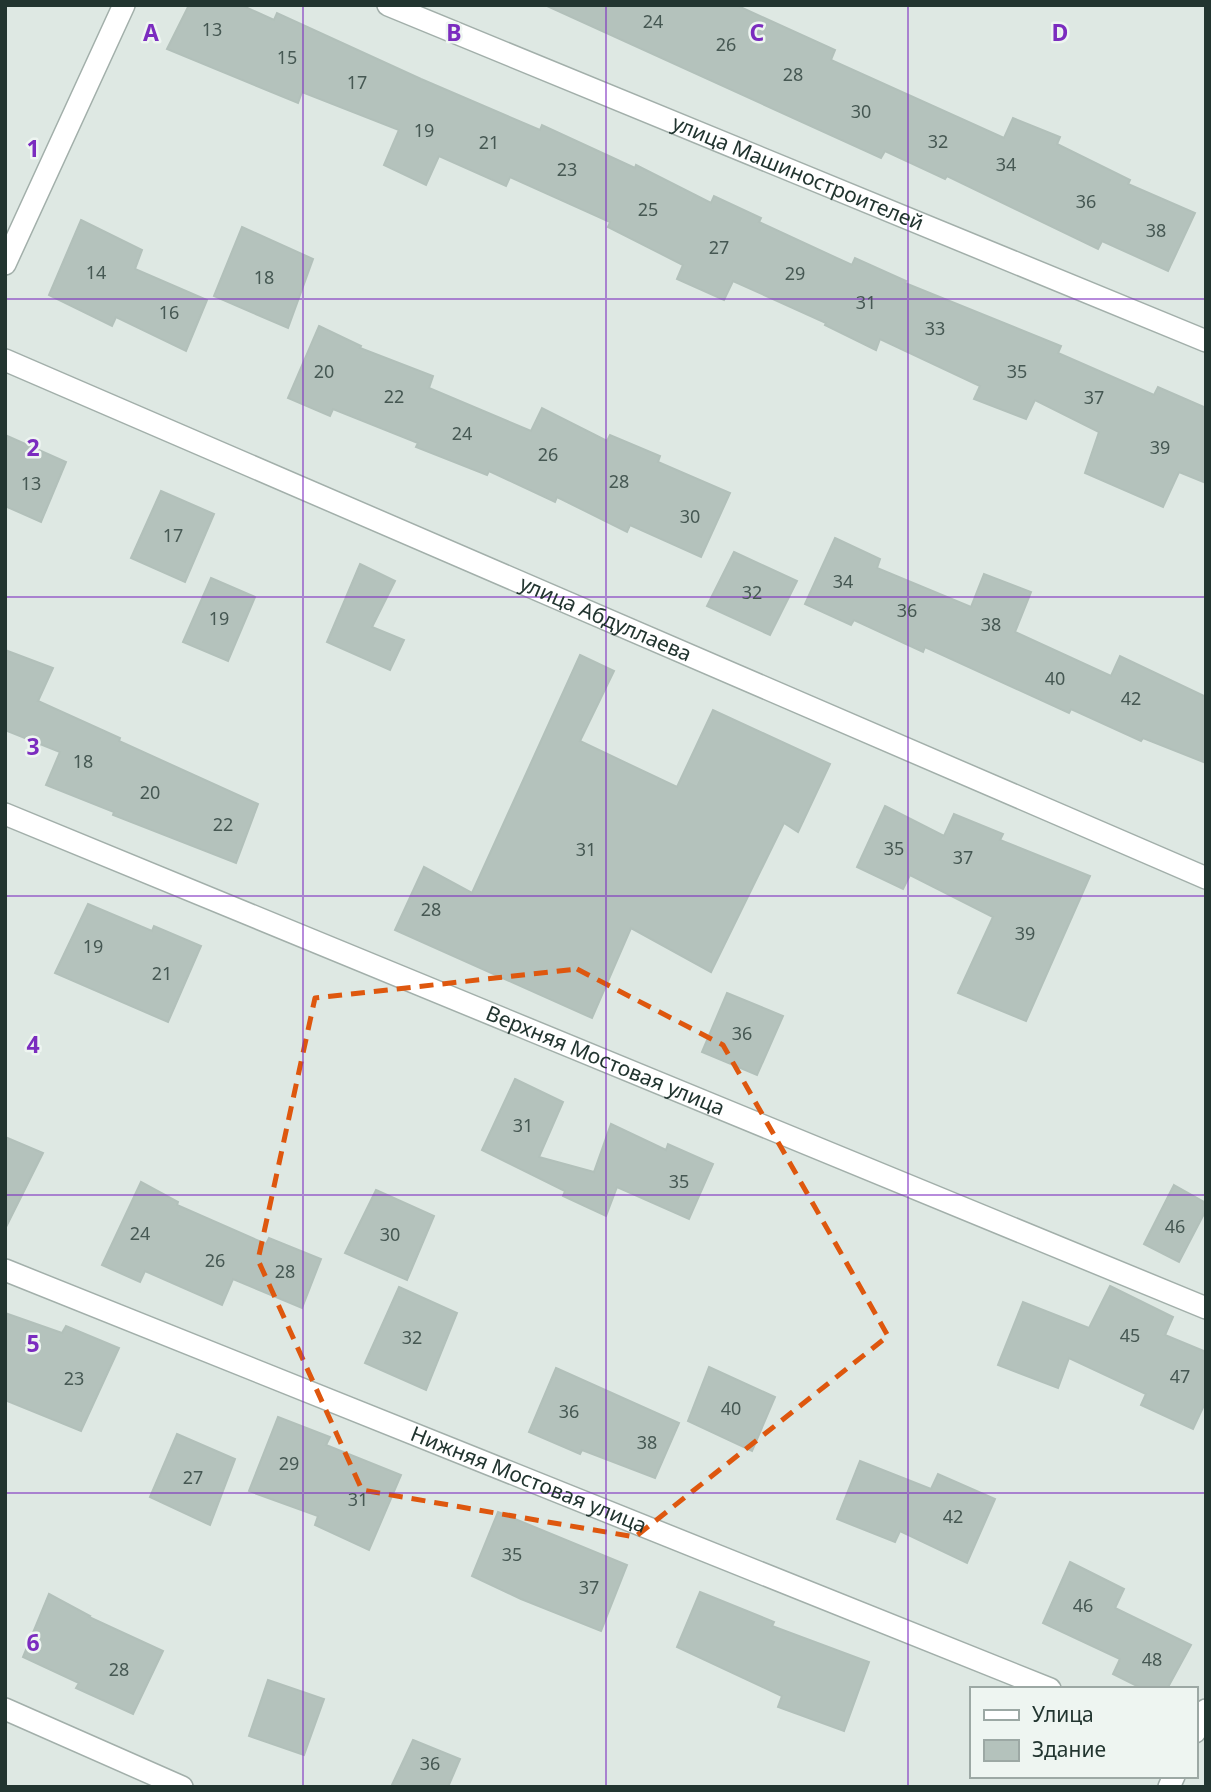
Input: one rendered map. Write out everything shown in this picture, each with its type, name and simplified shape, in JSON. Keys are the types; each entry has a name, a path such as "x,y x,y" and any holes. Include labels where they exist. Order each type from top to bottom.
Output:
{"street":[{"path":"5,264 124,5"},
{"name":"улица Машиностроителей","path":"388,5 1206,341"},
{"name":"улица Абдуллаева","path":"5,360 1206,878"},
{"name":"Верхняя Мостовая улица","path":"5,814 1206,1308"},
{"name":"Нижняя Мостовая улица","path":"5,1270 1045,1687"},
{"path":"5,1709 182,1787"},
{"path":"1197,1728 1206,1710"}],"highlighted area":[{"path":"577,969 723,1045 888,1336 635,1537 362,1490 258,1260 315,998"}],"building":[{"path":"189,5 241,5 274,20 277,13 540,130 542,125 635,168 636,165 711,203 714,196 761,218 759,222 852,265 855,258 906,281 905,283 1061,346 1058,353 1154,395 1158,387 1206,408 1206,483 1179,472 1163,507 1085,473 1099,432 1035,400 1026,419 974,399 980,386 880,339 876,350 825,325 826,323 733,281 724,300 677,279 683,265 608,227 610,222 510,177 506,186 439,156 426,185 384,165 399,130 302,92 298,103 167,49"},
{"path":"545,5 736,5 835,50 831,60 1004,138 1013,118 1060,137 1057,144 1130,180 1128,184 1195,213 1168,271 1102,241 1098,249 947,176 945,179 885,151 881,158"},
{"path":"81,220 142,250 135,269 207,300 186,351 116,317 112,326 49,295"},
{"path":"242,227 313,259 288,328 214,296"},
{"path":"319,326 361,346 360,348 433,376 429,388 531,431 542,408 607,441 610,435 660,456 658,462 730,493 701,557 630,525 627,532 557,497 555,502 489,471 487,475 416,447 418,443 333,409 330,416 288,398"},
{"path":"5,435 66,462 41,522 5,506"},
{"path":"161,491 214,514 185,582 131,558"},
{"path":"835,538 880,559 877,568 971,607 984,574 1031,592 1015,632 1111,676 1120,656 1206,697 1206,763 1143,738 1141,741 1071,709 1069,713 925,647 923,652 854,620 851,625 805,604"},
{"path":"734,552 797,581 770,635 707,606"},
{"path":"360,564 395,581 372,627 404,640 390,670 327,642"},
{"path":"211,578 255,597 228,661 183,642"},
{"path":"5,650 53,668 38,701 258,804 236,863 113,815 114,812 46,785 60,752 5,730"},
{"path":"580,655 614,671 580,741 677,787 713,710 830,764 798,832 784,823 711,972 631,928 592,1018 395,930 424,867 472,893"},
{"path":"885,806 944,836 954,814 1003,834 1000,840 1090,876 1026,1021 958,993 993,917 910,875 903,889 857,867"},
{"path":"88,904 152,931 154,926 201,946 168,1022 55,973"},
{"path":"727,993 783,1016 757,1075 702,1052"},
{"path":"515,1079 563,1102 539,1157 594,1172 611,1124 666,1150 668,1144 713,1164 689,1219 617,1187 606,1216 563,1196 565,1191 482,1150"},
{"path":"5,1137 43,1153 5,1229"},
{"path":"141,1182 178,1202 177,1205 266,1244 269,1238 321,1259 302,1308 233,1279 222,1305 145,1271 140,1282 102,1265"},
{"path":"1174,1185 1206,1203 1206,1210 1179,1262 1144,1244"},
{"path":"376,1190 434,1216 407,1280 345,1253"},
{"path":"1110,1286 1173,1317 1165,1335 1206,1352 1206,1401 1193,1429 1141,1405 1146,1394 1069,1358 1058,1388 998,1365 1023,1302 1089,1328"},
{"path":"399,1287 457,1313 426,1390 365,1363"},
{"path":"5,1313 62,1333 66,1326 119,1348 81,1431 5,1400"},
{"path":"709,1367 775,1397 752,1451 688,1421"},
{"path":"556,1368 679,1423 655,1478 582,1450 580,1454 529,1432"},
{"path":"278,1417 330,1437 326,1445 401,1475 369,1550 315,1525 318,1516 249,1491"},
{"path":"177,1434 235,1459 210,1525 150,1497"},
{"path":"860,1461 931,1489 938,1474 995,1499 967,1563 900,1531 895,1542 837,1519"},
{"path":"498,1512 627,1565 601,1631 472,1576"},
{"path":"1070,1562 1124,1589 1115,1608 1191,1645 1168,1687 1139,1687 1113,1674 1120,1659 1043,1623"},
{"path":"700,1592 774,1622 772,1626 869,1662 844,1731 778,1707 782,1696 677,1647"},
{"path":"49,1594 89,1617 163,1651 133,1714 76,1688 79,1683 23,1657"},
{"path":"268,1680 324,1699 304,1755 249,1736"},
{"path":"413,1740 460,1759 448,1787 391,1787"}]}
